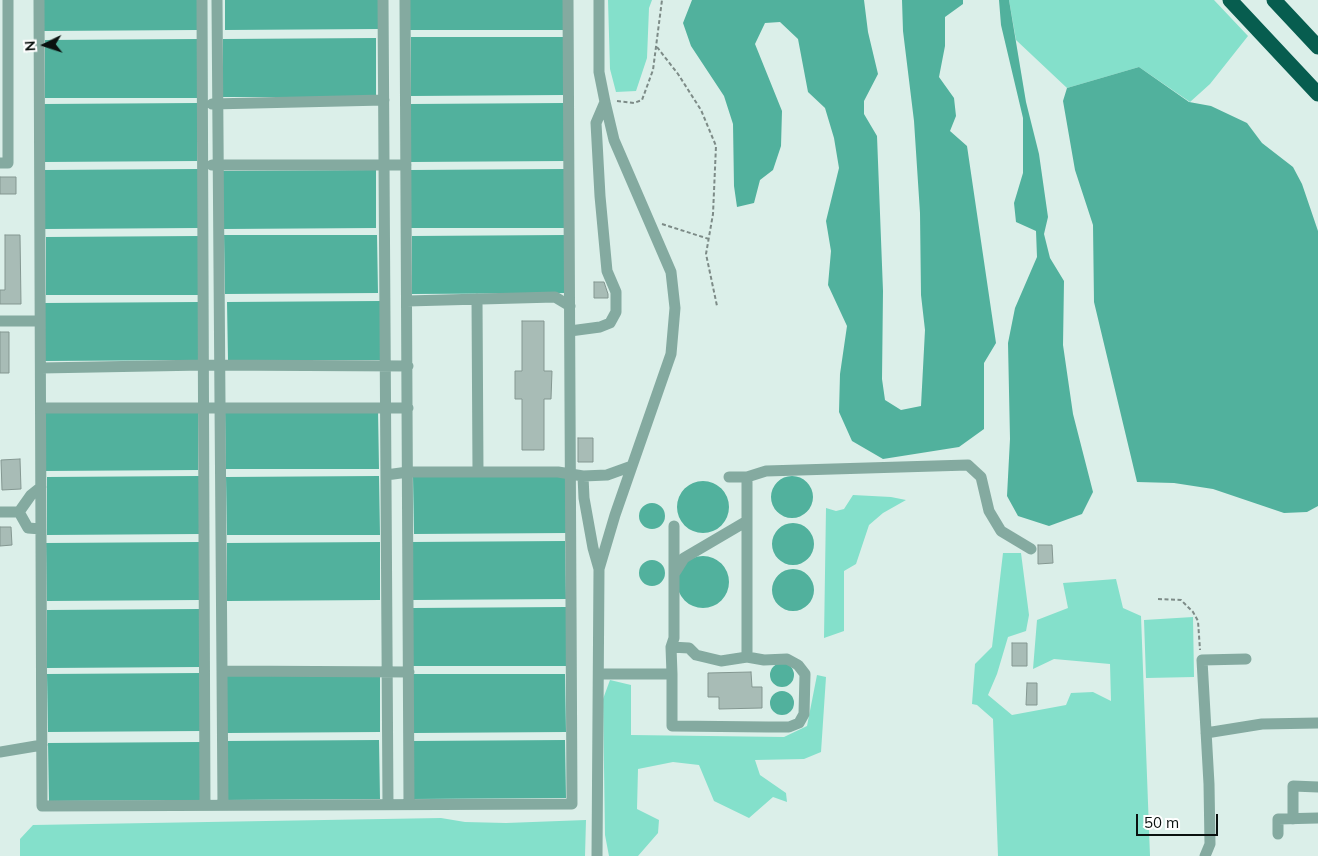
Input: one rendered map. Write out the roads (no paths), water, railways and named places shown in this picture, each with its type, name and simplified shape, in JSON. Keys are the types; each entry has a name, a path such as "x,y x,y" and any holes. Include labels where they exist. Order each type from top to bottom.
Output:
{"highway":[{"path":"1230,0 1318,94"},
{"path":"1274,0 1318,47"}],"street":[{"path":"0,163 8,163 8,0"},
{"path":"39,0 42,806 572,804 568,0"},
{"path":"202,0 205,805"},
{"path":"217,0 223,805"},
{"path":"383,0 388,804"},
{"path":"405,0 409,804"},
{"path":"599,0 599,72 614,140 671,272 675,308 671,354 599,569"},
{"path":"383,34 405,33"},
{"path":"202,34 218,35"},
{"path":"203,104 384,100"},
{"path":"570,331 600,327 610,323 616,312 616,292 607,270 596,123 605,102"},
{"path":"203,165 406,165"},
{"path":"384,233 407,233"},
{"path":"203,242 220,242"},
{"path":"385,294 407,297 477,299 555,298 570,306"},
{"path":"203,299 220,300"},
{"path":"477,299 478,472"},
{"path":"0,321 40,321"},
{"path":"41,368 204,365 408,366"},
{"path":"41,408 408,408"},
{"path":"729,477 747,477 766,471 968,465 981,477 989,511 1001,531 1031,549"},
{"path":"386,475 408,472 478,472 570,473 583,476 607,475 632,466"},
{"path":"204,471 221,471"},
{"path":"583,476 584,498 593,548 599,569 598,856"},
{"path":"747,477 747,657"},
{"path":"19,512 31,495 41,487"},
{"path":"0,512 19,512"},
{"path":"19,512 28,528 41,529"},
{"path":"674,575 684,558 747,520"},
{"path":"671,647 689,648 696,655 721,660 747,657 764,660 787,659 798,665 805,674 804,714 799,723 789,727 672,726 671,647 674,638 674,526"},
{"path":"204,528 221,528"},
{"path":"387,540 409,539"},
{"path":"204,605 222,606"},
{"path":"387,610 409,610"},
{"path":"1205,856 1210,844 1209,784 1202,660 1246,659"},
{"path":"222,671 409,672"},
{"path":"600,674 672,674"},
{"path":"1206,733 1262,724 1318,723"},
{"path":"205,736 223,736"},
{"path":"388,737 409,738"},
{"path":"0,752 42,745"},
{"path":"1293,819 1293,786 1318,787"},
{"path":"1278,834 1278,819 1318,818"}]}
